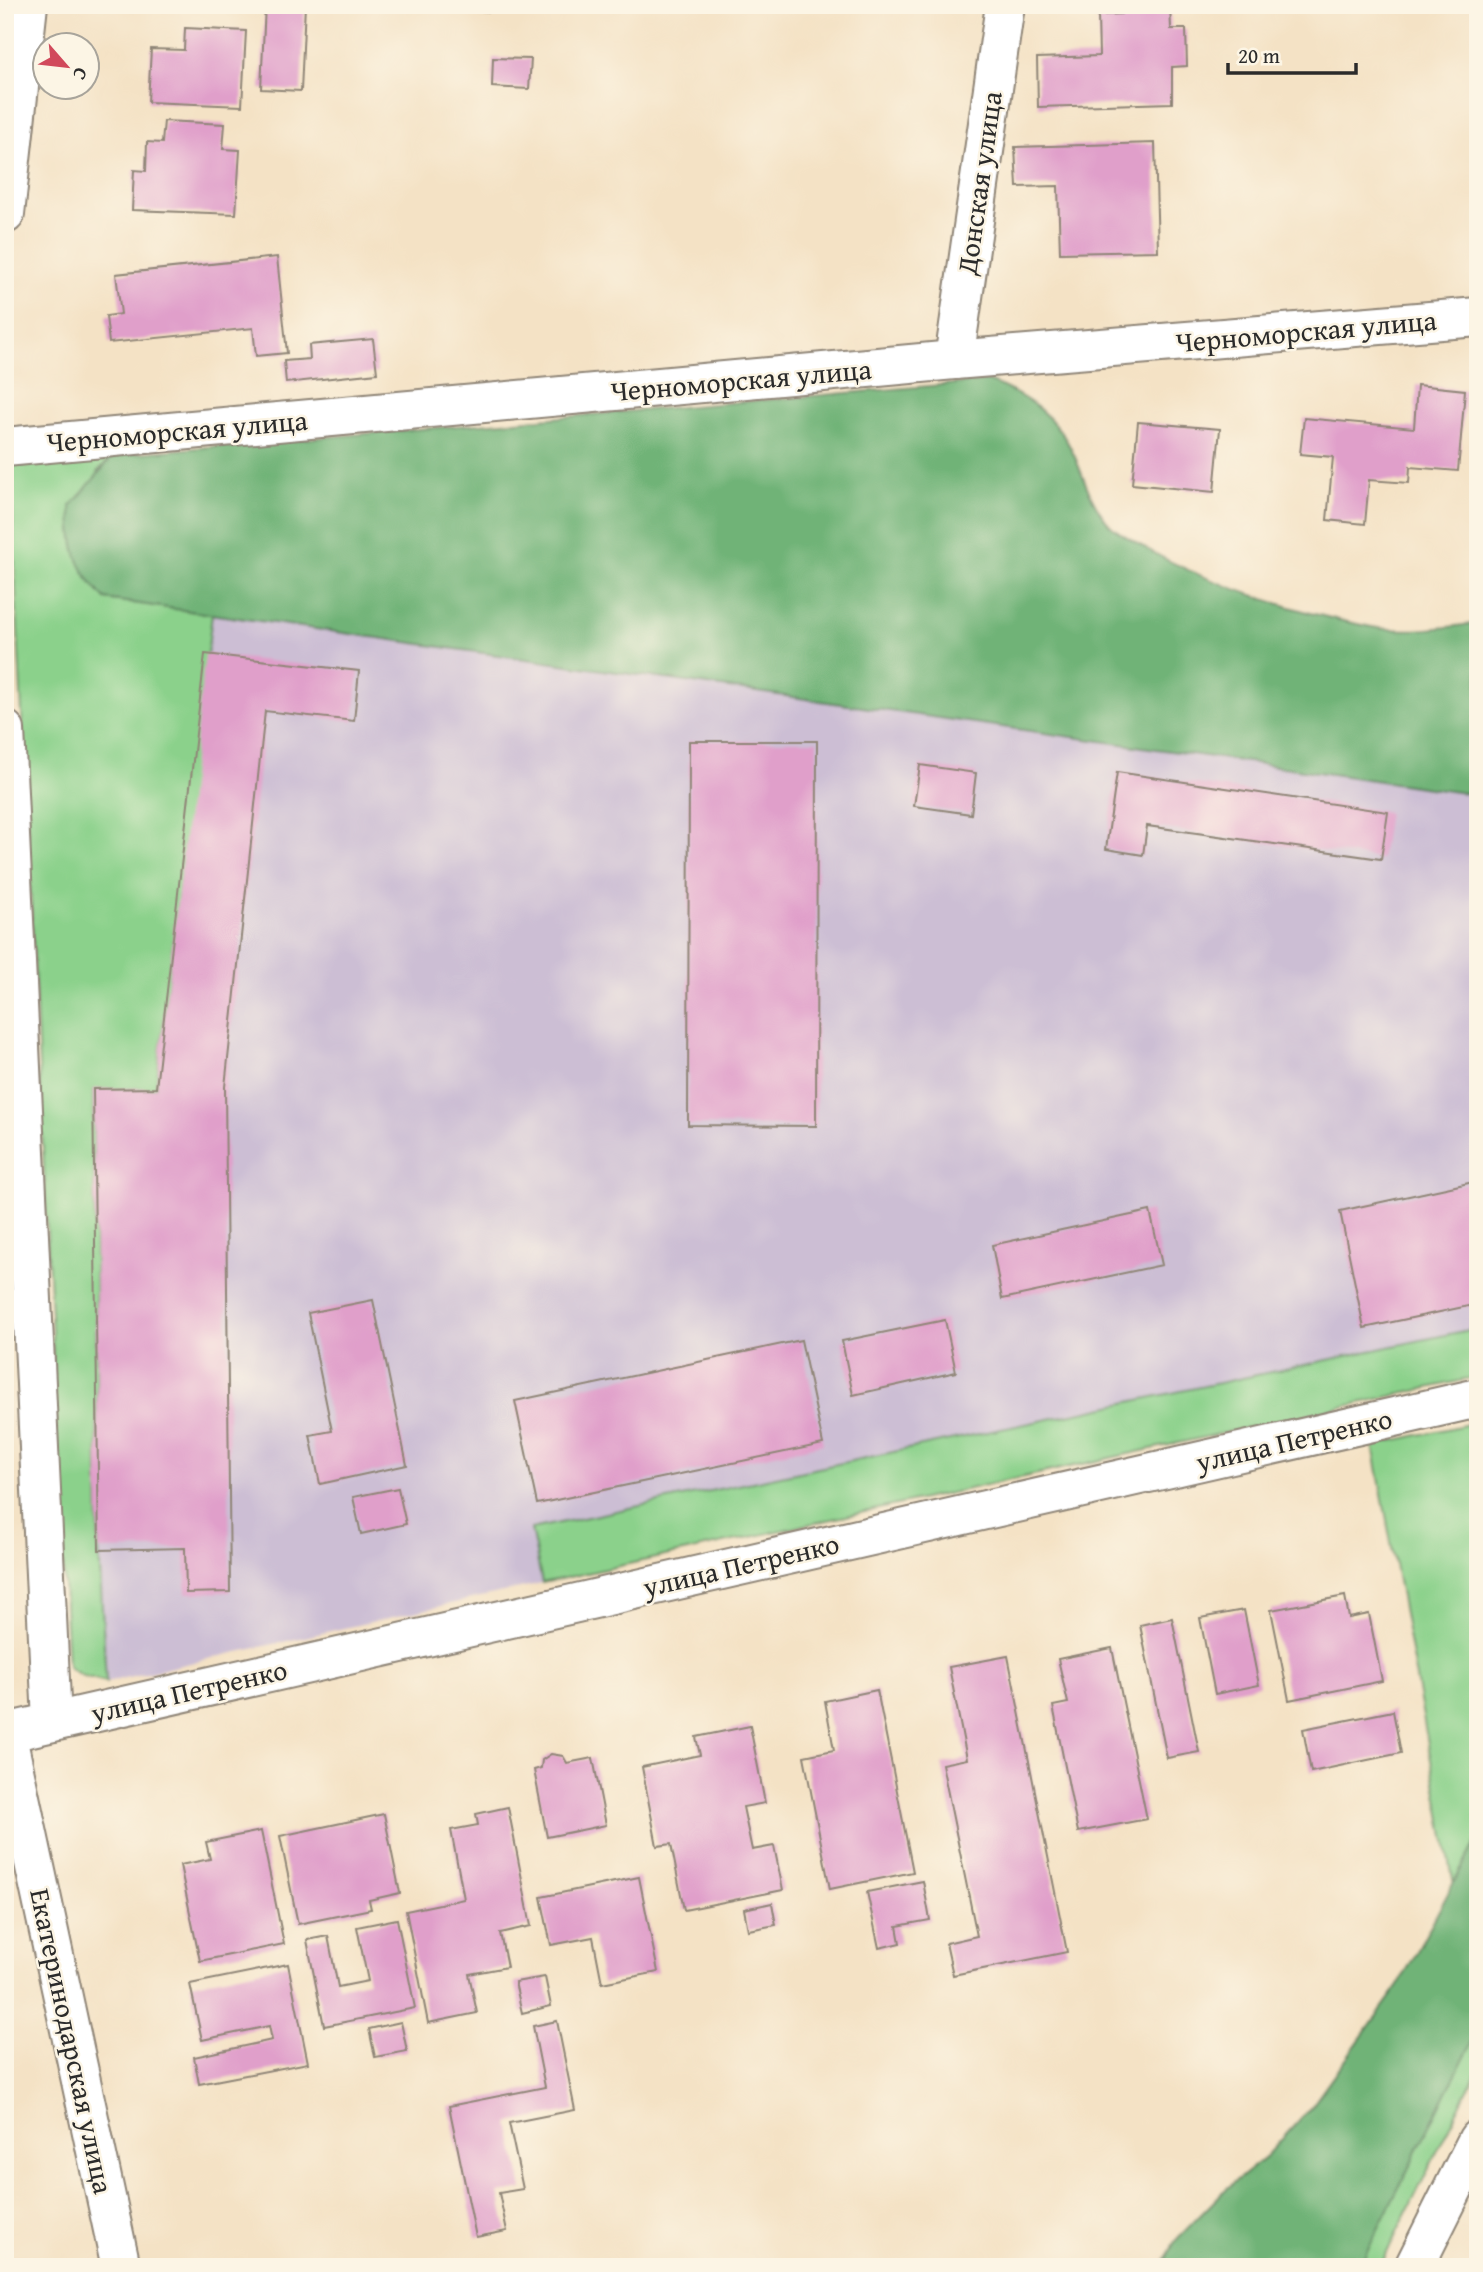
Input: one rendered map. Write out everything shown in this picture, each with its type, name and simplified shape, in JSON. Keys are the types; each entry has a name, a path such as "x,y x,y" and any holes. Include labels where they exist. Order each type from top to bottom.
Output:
{"street":[{"path":"5,214 28,5"},
{"name":"Донская улица","path":"954,360 1005,5"},
{"name":"Черноморская улица","path":"5,447 954,360 1478,317"},
{"path":"5,730 52,1722"},
{"name":"улица Петренко","path":"6,1733 1478,1398"},
{"name":"Екатеринодарская улица","path":"6,1733 121,2267"},
{"path":"1414,2267 1478,2139"}],"shaded area":[{"path":"212,614 1478,795 1478,1328 531,1529 542,1583 106,1682 99,1550 93,1089 205,654"}],"green space":[{"path":"988,381 1027,400 1059,429 1074,455 1093,500 1110,525 1190,571 1282,605 1372,627 1411,630 1478,623 1478,795 105,599 81,567 72,534 71,506 114,455"},
{"path":"114,455 98,471 105,599 212,614 156,1088 93,1090 99,1550 106,1682 83,1676 68,1667 10,465"},
{"path":"1478,1328 1478,1377 542,1583 531,1529"},
{"path":"1478,1422 1478,2069 1380,2267 1161,2267 1177,2239 1225,2190 1267,2156 1312,2106 1399,1985 1454,1885 1373,1445"},
{"path":"1478,1837 1478,2030 1359,2267 1161,2267 1177,2239 1225,2190 1267,2156 1312,2106 1399,1985"}],"building":[{"path":"265,5 305,5 301,91 261,89"},
{"path":"479,5 524,5 524,13 479,11"},
{"path":"1121,5 1170,5 1171,29 1186,29 1187,66 1172,67 1172,103 1038,107 1037,58 1099,56 1098,15 1121,14"},
{"path":"185,28 246,31 242,106 148,102 151,49 184,50"},
{"path":"493,58 531,59 529,89 492,87"},
{"path":"164,121 225,124 223,149 240,150 236,214 132,210 134,170 146,171 147,142 162,143"},
{"path":"1155,143 1158,251 1060,253 1058,186 1017,187 1015,147"},
{"path":"277,257 287,353 256,356 253,328 109,343 106,316 121,314 116,274"},
{"path":"373,339 377,373 286,383 284,361 310,359 309,345"},
{"path":"1417,385 1465,390 1458,471 1410,467 1409,483 1369,480 1365,524 1327,520 1333,457 1300,454 1304,418 1414,428"},
{"path":"1138,422 1220,429 1214,492 1132,484"},
{"path":"205,654 359,671 354,721 265,711 225,1087 230,1592 186,1593 185,1548 99,1550 93,1089 156,1088"},
{"path":"689,741 817,741 816,1126 688,1125"},
{"path":"920,765 976,773 971,814 914,806"},
{"path":"1117,772 1388,812 1381,859 1147,826 1143,855 1106,849"},
{"path":"1478,1181 1478,1304 1364,1328 1340,1211"},
{"path":"1150,1211 1162,1265 1002,1299 992,1245"},
{"path":"373,1300 407,1465 320,1484 310,1435 332,1431 308,1313"},
{"path":"945,1320 956,1372 853,1395 842,1341"},
{"path":"801,1340 823,1444 537,1504 515,1401"},
{"path":"398,1488 406,1524 361,1534 353,1497"},
{"path":"1345,1596 1349,1618 1369,1614 1382,1681 1289,1700 1271,1610"},
{"path":"1244,1610 1259,1685 1215,1694 1200,1618"},
{"path":"1172,1618 1199,1752 1167,1758 1140,1625"},
{"path":"1112,1648 1147,1819 1078,1832 1053,1706 1068,1703 1058,1659"},
{"path":"1008,1656 1067,1952 953,1975 946,1943 977,1936 942,1764 967,1759 949,1667"},
{"path":"877,1690 913,1872 830,1889 804,1756 834,1750 825,1701"},
{"path":"1393,1711 1401,1753 1311,1772 1303,1729"},
{"path":"750,1726 765,1803 743,1807 752,1850 774,1846 783,1890 684,1910 671,1844 657,1846 642,1767 700,1755 696,1737"},
{"path":"551,1754 563,1756 567,1763 593,1758 606,1825 547,1837 534,1770 541,1768 542,1760"},
{"path":"508,1807 531,1926 500,1933 507,1967 469,1974 477,2013 428,2023 406,1911 464,1899 451,1830 478,1825 476,1814"},
{"path":"384,1814 400,1893 369,1900 371,1909 298,1924 280,1836"},
{"path":"261,1831 284,1944 200,1961 180,1865 210,1859 206,1842"},
{"path":"639,1877 658,1972 602,1983 593,1937 551,1945 541,1897"},
{"path":"923,1881 930,1920 897,1926 900,1943 879,1948 867,1892"},
{"path":"772,1903 776,1925 748,1930 744,1909"},
{"path":"397,1919 415,2008 324,2026 307,1940 328,1936 338,1987 368,1981 357,1927"},
{"path":"288,1964 308,2063 199,2084 194,2057 272,2040 269,2026 202,2040 190,1984"},
{"path":"545,1977 551,2006 522,2013 515,1982"},
{"path":"557,2021 575,2110 509,2123 523,2189 499,2193 507,2231 476,2237 449,2106 545,2087 533,2026"},
{"path":"401,2022 407,2051 375,2057 369,2029"}]}
